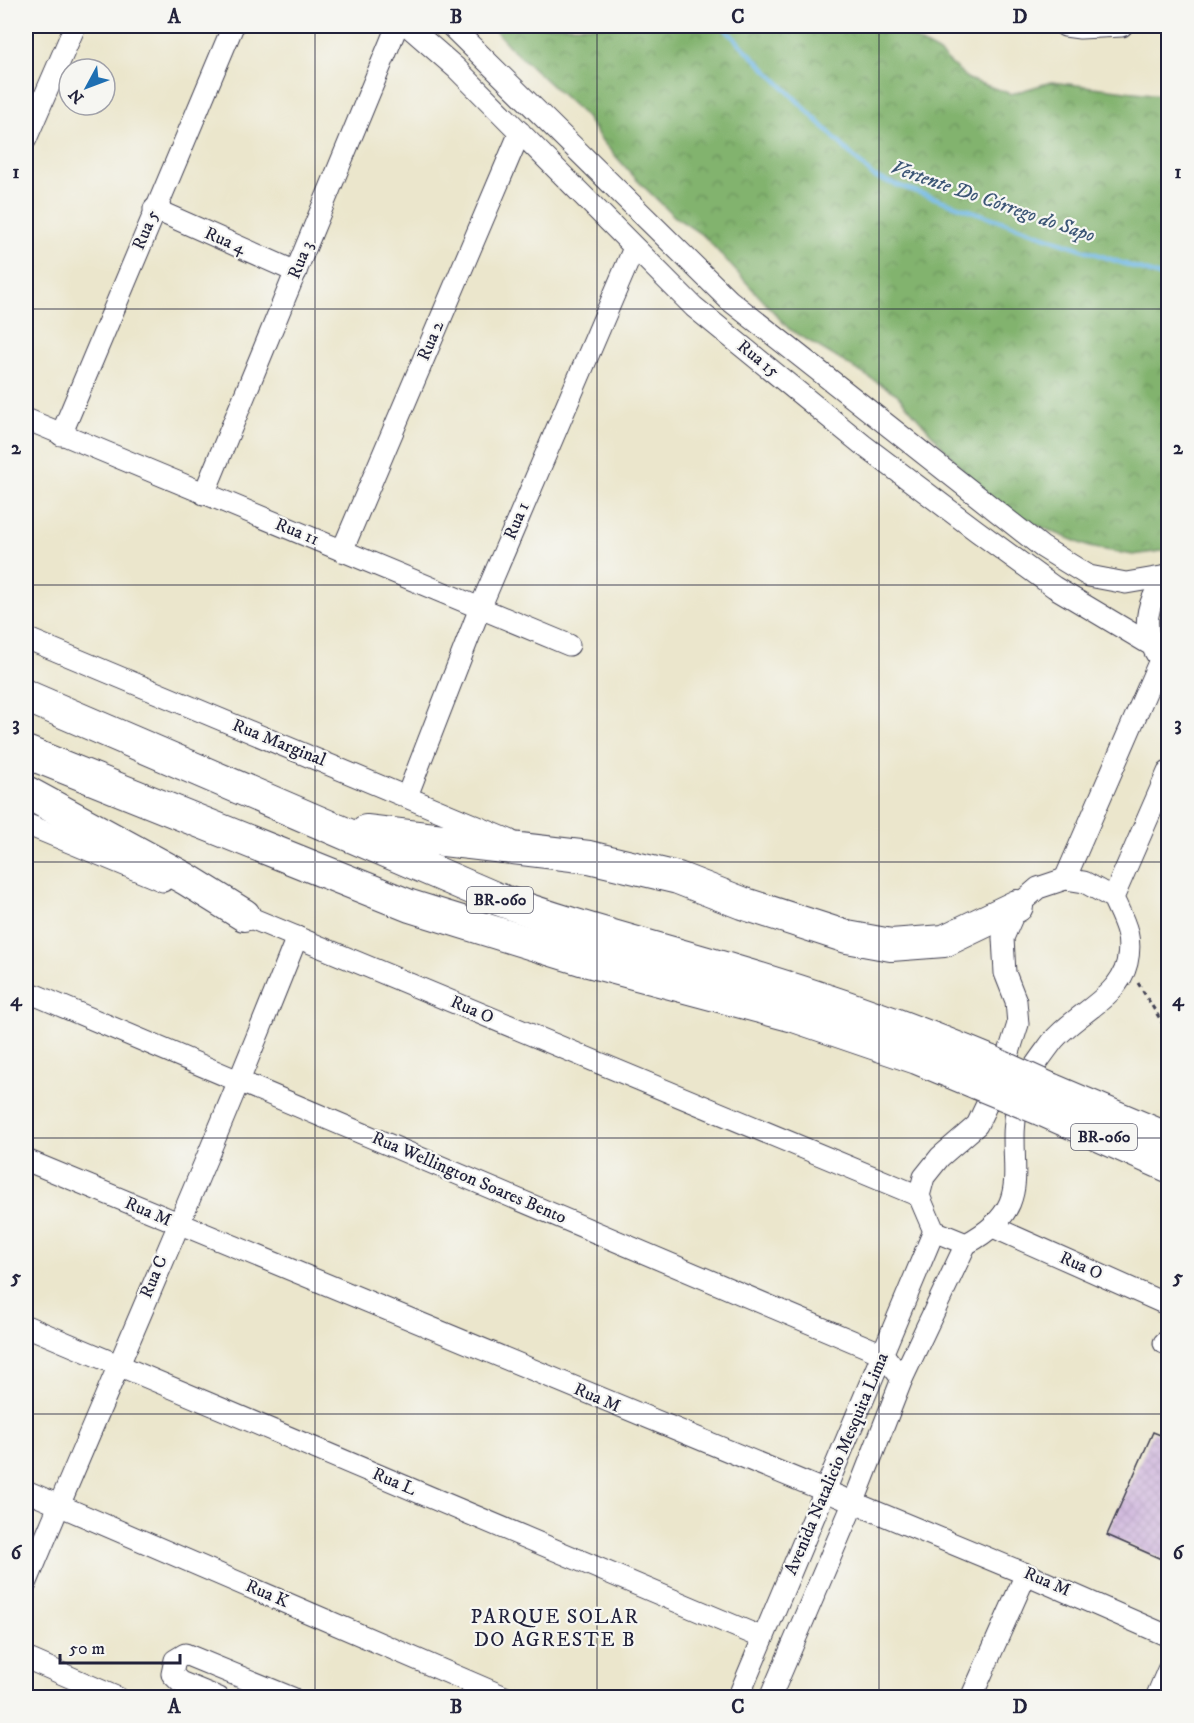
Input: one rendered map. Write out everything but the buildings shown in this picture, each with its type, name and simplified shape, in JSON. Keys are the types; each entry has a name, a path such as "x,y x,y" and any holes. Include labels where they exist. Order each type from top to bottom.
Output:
{"highway":[{"name":"BR-060","path":"26,696 335,827 495,898 566,924 735,971 945,1043 984,1072"},
{"name":"BR-060","path":"26,752 410,906 581,959 794,1016 917,1058 984,1072 1045,1099 1168,1166"},
{"path":"26,792 186,879 244,915"},
{"path":"335,827 589,857 678,878 742,903 847,937 891,945 944,941 1017,906"},
{"name":"BR-060","path":"1045,1099 1168,1139"}],"street":[{"path":"26,139 75,26"},
{"name":"Rua 5","path":"61,435 154,209 233,26"},
{"name":"Rua 3","path":"204,494 397,26"},
{"name":"Rua 15","path":"408,26 520,132 694,307 863,445 1054,587 1159,657"},
{"name":"Rua 15","path":"451,26 717,289 1042,547 1089,576 1126,583 1168,575"},
{"path":"1065,26 1080,28 1122,26"},
{"name":"Rua 2","path":"342,551 520,132"},
{"name":"Rua 4","path":"154,209 296,272"},
{"name":"Rua 1","path":"407,796 480,608 634,248"},
{"name":"Rua 11","path":"26,419 569,645"},
{"path":"1065,879 1159,657 1146,621 1156,593 1168,575"},
{"name":"Rua Marginal","path":"26,638 532,850"},
{"path":"1113,898 1168,772"},
{"name":"Rua O","path":"26,824 919,1196"},
{"path":"1065,879 1084,882 1113,898 1130,933 1127,965 1114,987 1061,1032 1027,1078 1018,1102 1013,1139 1016,1183 1006,1215 993,1227 966,1244 934,1231 919,1196 924,1178 940,1157 977,1125 1004,1068 1018,1024 1016,1001 1005,974 1002,938 1017,906 1038,888 1065,879"},
{"name":"Rua C","path":"26,1584 240,1080 297,937"},
{"name":"Rua Wellington Soares Bento","path":"26,991 883,1354 902,1379"},
{"name":"Rua M","path":"26,1160 1026,1574 1168,1636"},
{"name":"Rua O","path":"993,1227 1168,1305"},
{"name":"Avenida Natalicio Mesquita Lima","path":"738,1698 838,1465 934,1231"},
{"name":"Avenida Natalicio Mesquita Lima","path":"770,1698 853,1504 902,1379 966,1244"},
{"name":"Rua L","path":"26,1326 763,1638"},
{"path":"838,1465 865,1474"},
{"name":"Rua K","path":"26,1491 507,1698"},
{"path":"971,1698 1026,1574"},
{"path":"219,1698 180,1683 172,1674 176,1660 185,1654 292,1698"},
{"path":"26,1658 118,1698"},
{"path":"1156,1698 1168,1670"}],"path":[{"path":"1127,965 1168,1032"}],"green space":[{"path":"491,26 891,26 938,52 968,79 1011,94 1051,82 1168,96 1168,550 1133,555 1089,547 1020,518 984,494 897,394 789,329 704,236 675,217 637,180 603,142 585,116 509,46"}],"waterway":[{"name":"Vertente Do Córrego do Sapo","path":"722,26 874,177 1168,279"}],"district":[{"name":"PARQUE SOLAR DO AGRESTE B","path":"555,1628"}]}
